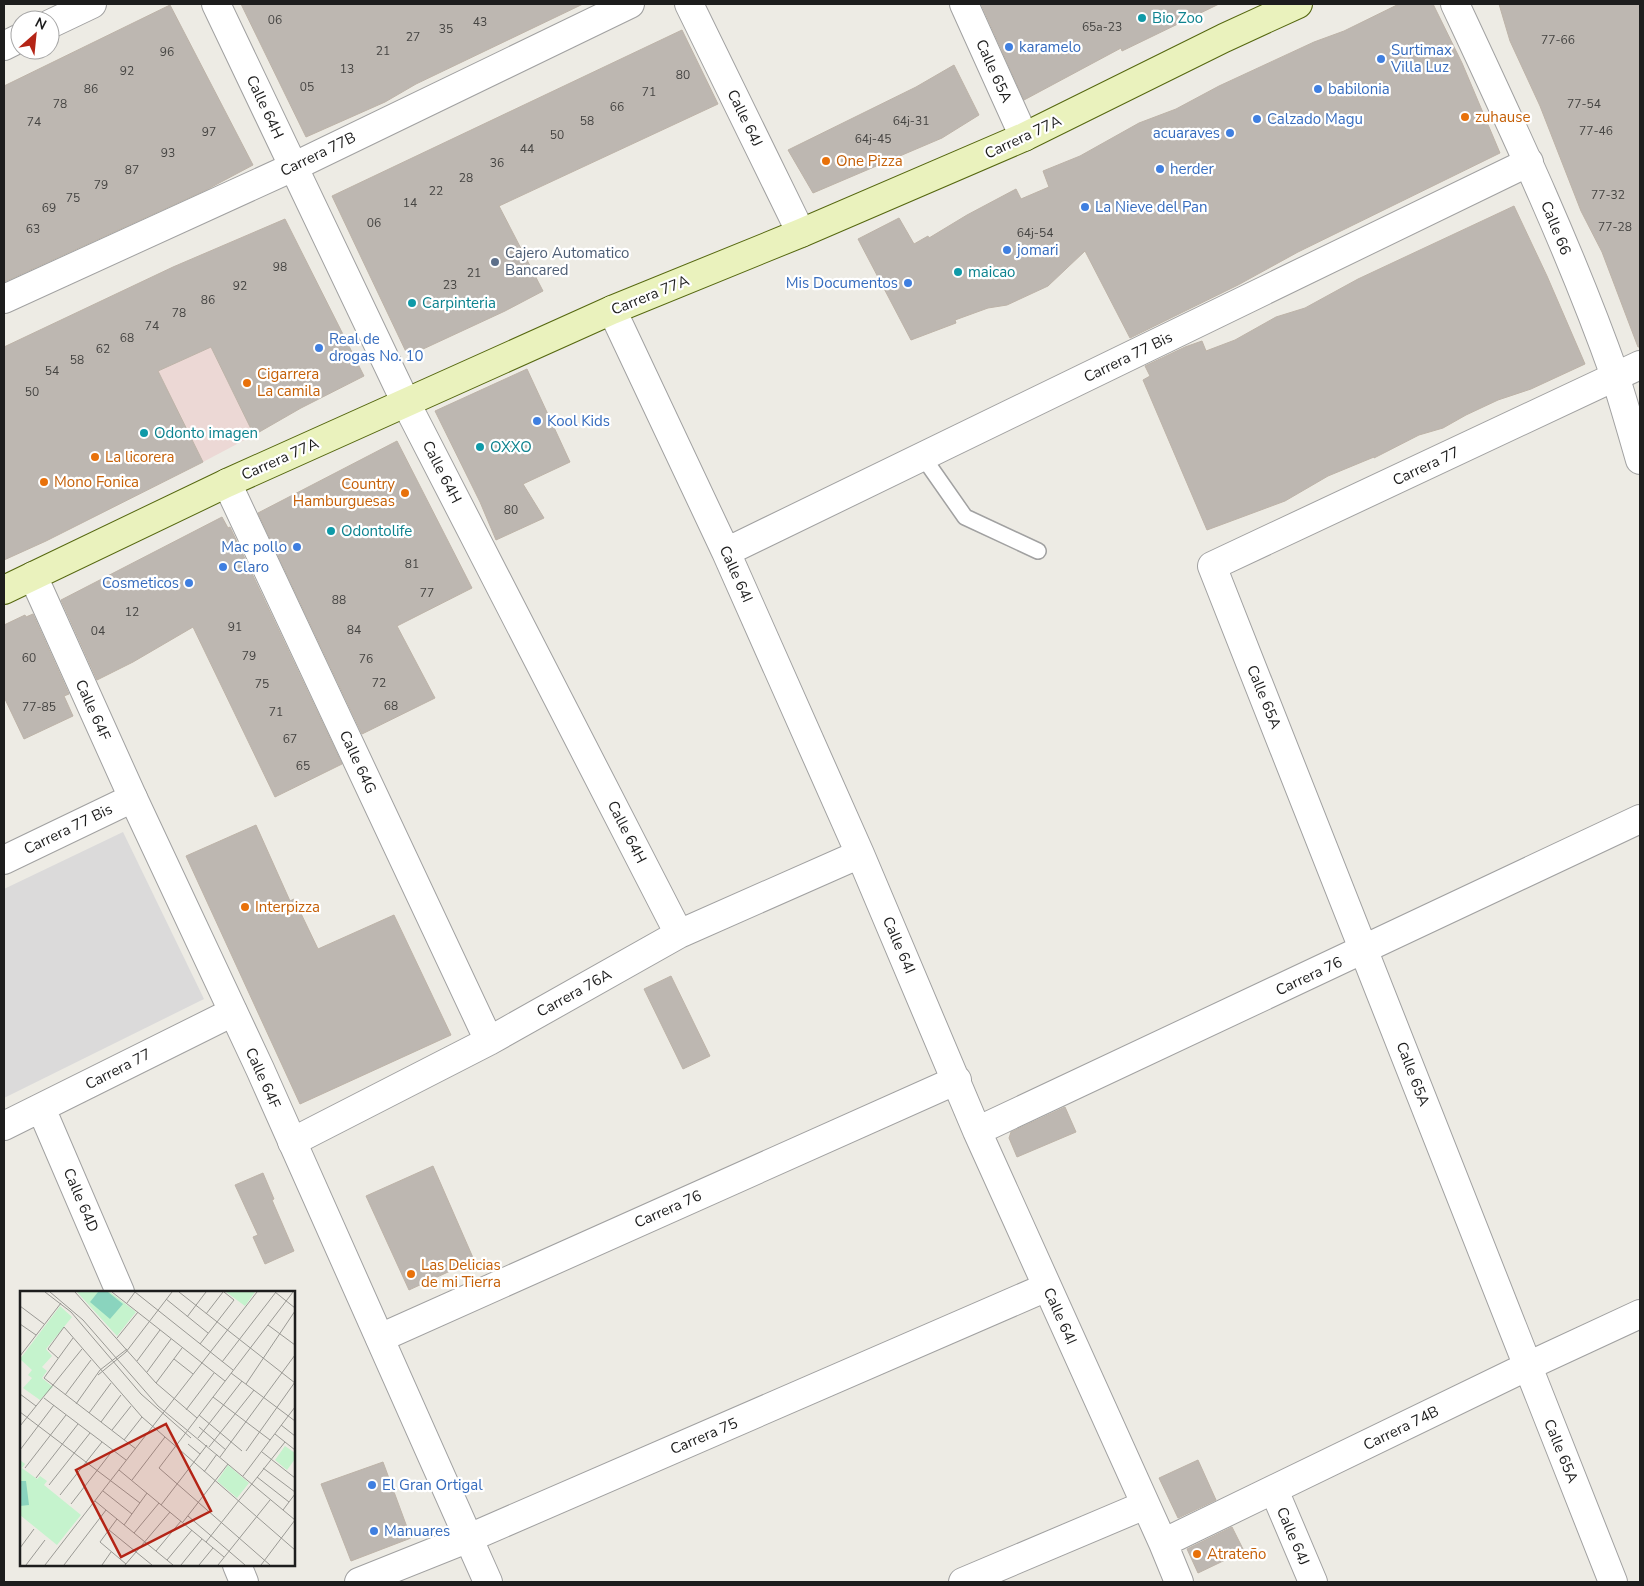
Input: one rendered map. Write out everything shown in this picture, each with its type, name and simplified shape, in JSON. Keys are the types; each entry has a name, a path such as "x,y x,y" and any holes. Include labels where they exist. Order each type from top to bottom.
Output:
{"main road":[{"name":"Carrera 77A","path":"4,590 227,483 612,310 1024,138 1224,38 1298,4"}],"street":[{"path":"60,19 92,4"},
{"name":"Calle 64H","path":"216,4 406,403 680,934"},
{"name":"Carrera 77B","path":"4,300 293,166 630,4"},
{"name":"Calle 64J","path":"689,4 802,232"},
{"name":"Calle 65A","path":"964,4 1024,138"},
{"name":"Calle 66","path":"1455,4 1529,162 1593,317 1615,377 1640,460"},
{"name":"Carrera 77 Bis","path":"726,552 1529,162"},
{"name":"Calle 64I","path":"612,310 726,552 860,854 977,1131 1179,1582"},
{"name":"Carrera 77","path":"1212,566 1640,365"},
{"name":"Calle 64G","path":"227,483 489,1041"},
{"name":"Calle 65A","path":"1212,566 1613,1582"},
{"name":"Calle 64F","path":"32,576 292,1142 488,1582"},
{"name":"Carrera 77 Bis","path":"4,860 133,798"},
{"name":"Carrera 76","path":"977,1131 1640,819"},
{"name":"Carrera 76A","path":"292,1142 489,1041 680,934 860,854"},
{"name":"Carrera 77","path":"4,1126 233,1012"},
{"name":"Carrera 76","path":"380,1338 957,1080"},
{"name":"Calle 64D","path":"41,1108 120,1291"},
{"name":"Carrera 75","path":"359,1582 469,1538 1047,1287"},
{"name":"Carrera 74B","path":"1163,1543 1528,1366 1640,1314"},
{"name":"Calle 64J","path":"1274,1490 1313,1582"},
{"path":"963,1582 1145,1505"},
{"path":"237,1566 244,1582"}],"lane":[{"path":"923,457 964,517 1038,550"}],"shaded area":[{"path":"211,347 254,435 203,462 158,371"},
{"path":"123,832 204,999 4,1098 4,889"}],"building":[{"path":"241,4 583,4 416,84 385,102 306,137"},
{"path":"981,4 1219,4 1122,51 1121,48 1024,100"},
{"path":"1399,4 1433,4 1462,63 1500,153 1298,252 1238,285 1130,338 1085,251 1048,286 1007,305 988,308 955,320 956,323 911,340 858,239 899,218 914,244 928,236 929,238 1016,189 1021,199 1049,187 1043,171 1080,156 1139,123 1176,109 1219,86 1314,42 1344,31"},
{"path":"1499,4 1640,4 1640,347 1638,347 1602,252 1581,211 1540,106 1510,41"},
{"path":"170,5 253,165 206,190 4,282 4,86"},
{"path":"682,30 718,104 499,206 543,291 505,311 408,356 332,196"},
{"path":"954,65 979,115 942,138 813,193 788,150 916,87"},
{"path":"1514,206 1585,364 1531,389 1498,400 1443,428 1419,435 1374,458 1328,476 1285,501 1207,530 1143,380 1150,376 1145,366 1202,341 1206,351 1235,340 1276,317 1305,308 1358,279"},
{"path":"285,219 364,376 301,408 254,435 211,347 158,371 203,462 46,541 4,560 4,347 173,267"},
{"path":"527,369 570,462 523,484 544,518 496,540 480,502 435,411"},
{"path":"397,441 472,588 397,626 435,698 362,734 258,513"},
{"path":"222,517 228,528 230,527 342,764 275,797 193,627 133,662 97,680 61,600"},
{"path":"33,614 69,694 64,696 73,716 24,739 4,697 4,625 25,615 26,617"},
{"path":"256,825 290,901 294,899 318,949 394,915 451,1035 300,1104 186,856"},
{"path":"671,976 710,1056 683,1069 644,989"},
{"path":"1065,1107 1076,1132 1017,1157 1009,1138 1011,1132"},
{"path":"433,1166 474,1260 409,1290 366,1196"},
{"path":"263,1173 274,1199 272,1200 294,1251 265,1264 253,1237 258,1235 235,1185"},
{"path":"1198,1460 1216,1500 1178,1518 1159,1478"},
{"path":"383,1462 411,1538 351,1561 321,1484"},
{"path":"1232,1527 1244,1551 1198,1573 1187,1549"}],"place":[{"name":"Bio Zoo","path":"1142,18"},
{"name":"karamelo","path":"1009,47"},
{"name":"Surtimax Villa Luz","path":"1381,59"},
{"name":"babilonia","path":"1318,89"},
{"name":"zuhause","path":"1465,117"},
{"name":"Calzado Magu","path":"1257,119"},
{"name":"acuaraves","path":"1230,133"},
{"name":"One Pizza","path":"826,161"},
{"name":"herder","path":"1160,169"},
{"name":"La Nieve del Pan","path":"1085,207"},
{"name":"jomari","path":"1007,250"},
{"name":"Cajero Automatico Bancared","path":"495,262"},
{"name":"maicao","path":"958,272"},
{"name":"Mis Documentos","path":"908,283"},
{"name":"Carpinteria","path":"412,303"},
{"name":"Real de drogas No. 10","path":"319,348"},
{"name":"Cigarrera La camila","path":"247,383"},
{"name":"Kool Kids","path":"537,421"},
{"name":"Odonto imagen","path":"144,433"},
{"name":"OXXO","path":"480,447"},
{"name":"La licorera","path":"95,457"},
{"name":"Mono Fonica","path":"44,482"},
{"name":"Country Hamburguesas","path":"405,493"},
{"name":"Odontolife","path":"331,531"},
{"name":"Mac pollo","path":"297,547"},
{"name":"Claro","path":"223,567"},
{"name":"Cosmeticos","path":"189,583"},
{"name":"Interpizza","path":"245,907"},
{"name":"Las Delicias de mi Tierra","path":"411,1274"},
{"name":"El Gran Ortigal","path":"372,1485"},
{"name":"Manuares","path":"374,1531"},
{"name":"Atrateño","path":"1197,1554"}]}
